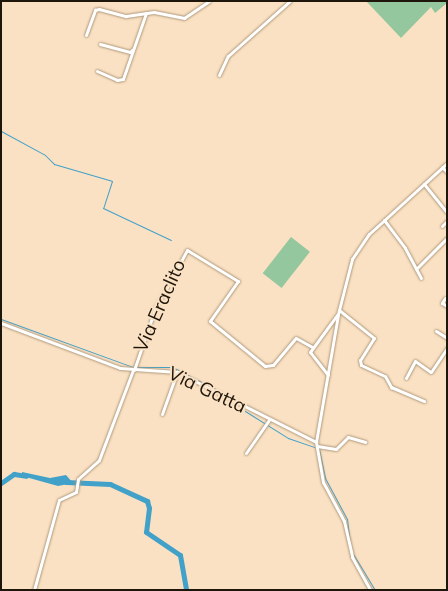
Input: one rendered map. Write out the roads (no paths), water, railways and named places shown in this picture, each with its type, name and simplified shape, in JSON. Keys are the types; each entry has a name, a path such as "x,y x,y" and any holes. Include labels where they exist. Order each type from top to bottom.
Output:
{"street":[{"path":"86,35 96,10 126,16 146,12 184,18 208,1"},
{"path":"219,75 228,56 290,1"},
{"path":"97,71 117,80 123,79 146,12"},
{"path":"100,44 130,52 133,50"},
{"path":"370,590 352,558 344,521 323,482 316,442 338,314 353,255 384,220 447,163"},
{"path":"442,167 447,172"},
{"path":"424,184 447,212"},
{"path":"384,220 421,278"},
{"path":"442,226 447,221"},
{"path":"416,269 447,238"},
{"name":"Via Eraclito","path":"133,370 155,309 187,250 238,281 210,322 264,366 273,365 296,338 312,347"},
{"path":"445,298 442,303 447,306"},
{"path":"339,310 374,338 360,360 361,366 385,376 391,387 424,401"},
{"path":"328,375 312,355 312,347 338,314"},
{"name":"Via Gatta","path":"1,323 133,370 159,368 177,372 268,422 316,442"},
{"path":"436,331 447,338"},
{"path":"406,378 415,361 431,372 447,348"},
{"path":"34,590 59,500 73,493 78,485 78,479 99,460 133,370"},
{"path":"162,414 177,372"},
{"name":"Via Gatta","path":"246,453 268,422"},
{"path":"316,442 336,449 348,438 365,442"}],"water":[{"path":"22,472 50,478 66,475 73,483 58,486 22,476"}],"waterway":[{"path":"1,131 45,155 54,164 112,181 103,208 171,240"},
{"path":"1,319 133,367"},
{"path":"137,367 172,367 244,404"},
{"path":"245,411 288,438 314,447"},
{"path":"319,449 325,478 347,519 350,543"},
{"path":"1,483 14,474 26,476"},
{"path":"66,482 110,484 147,501 149,508 146,532 180,555 186,590"},
{"path":"352,552 375,590"}]}
